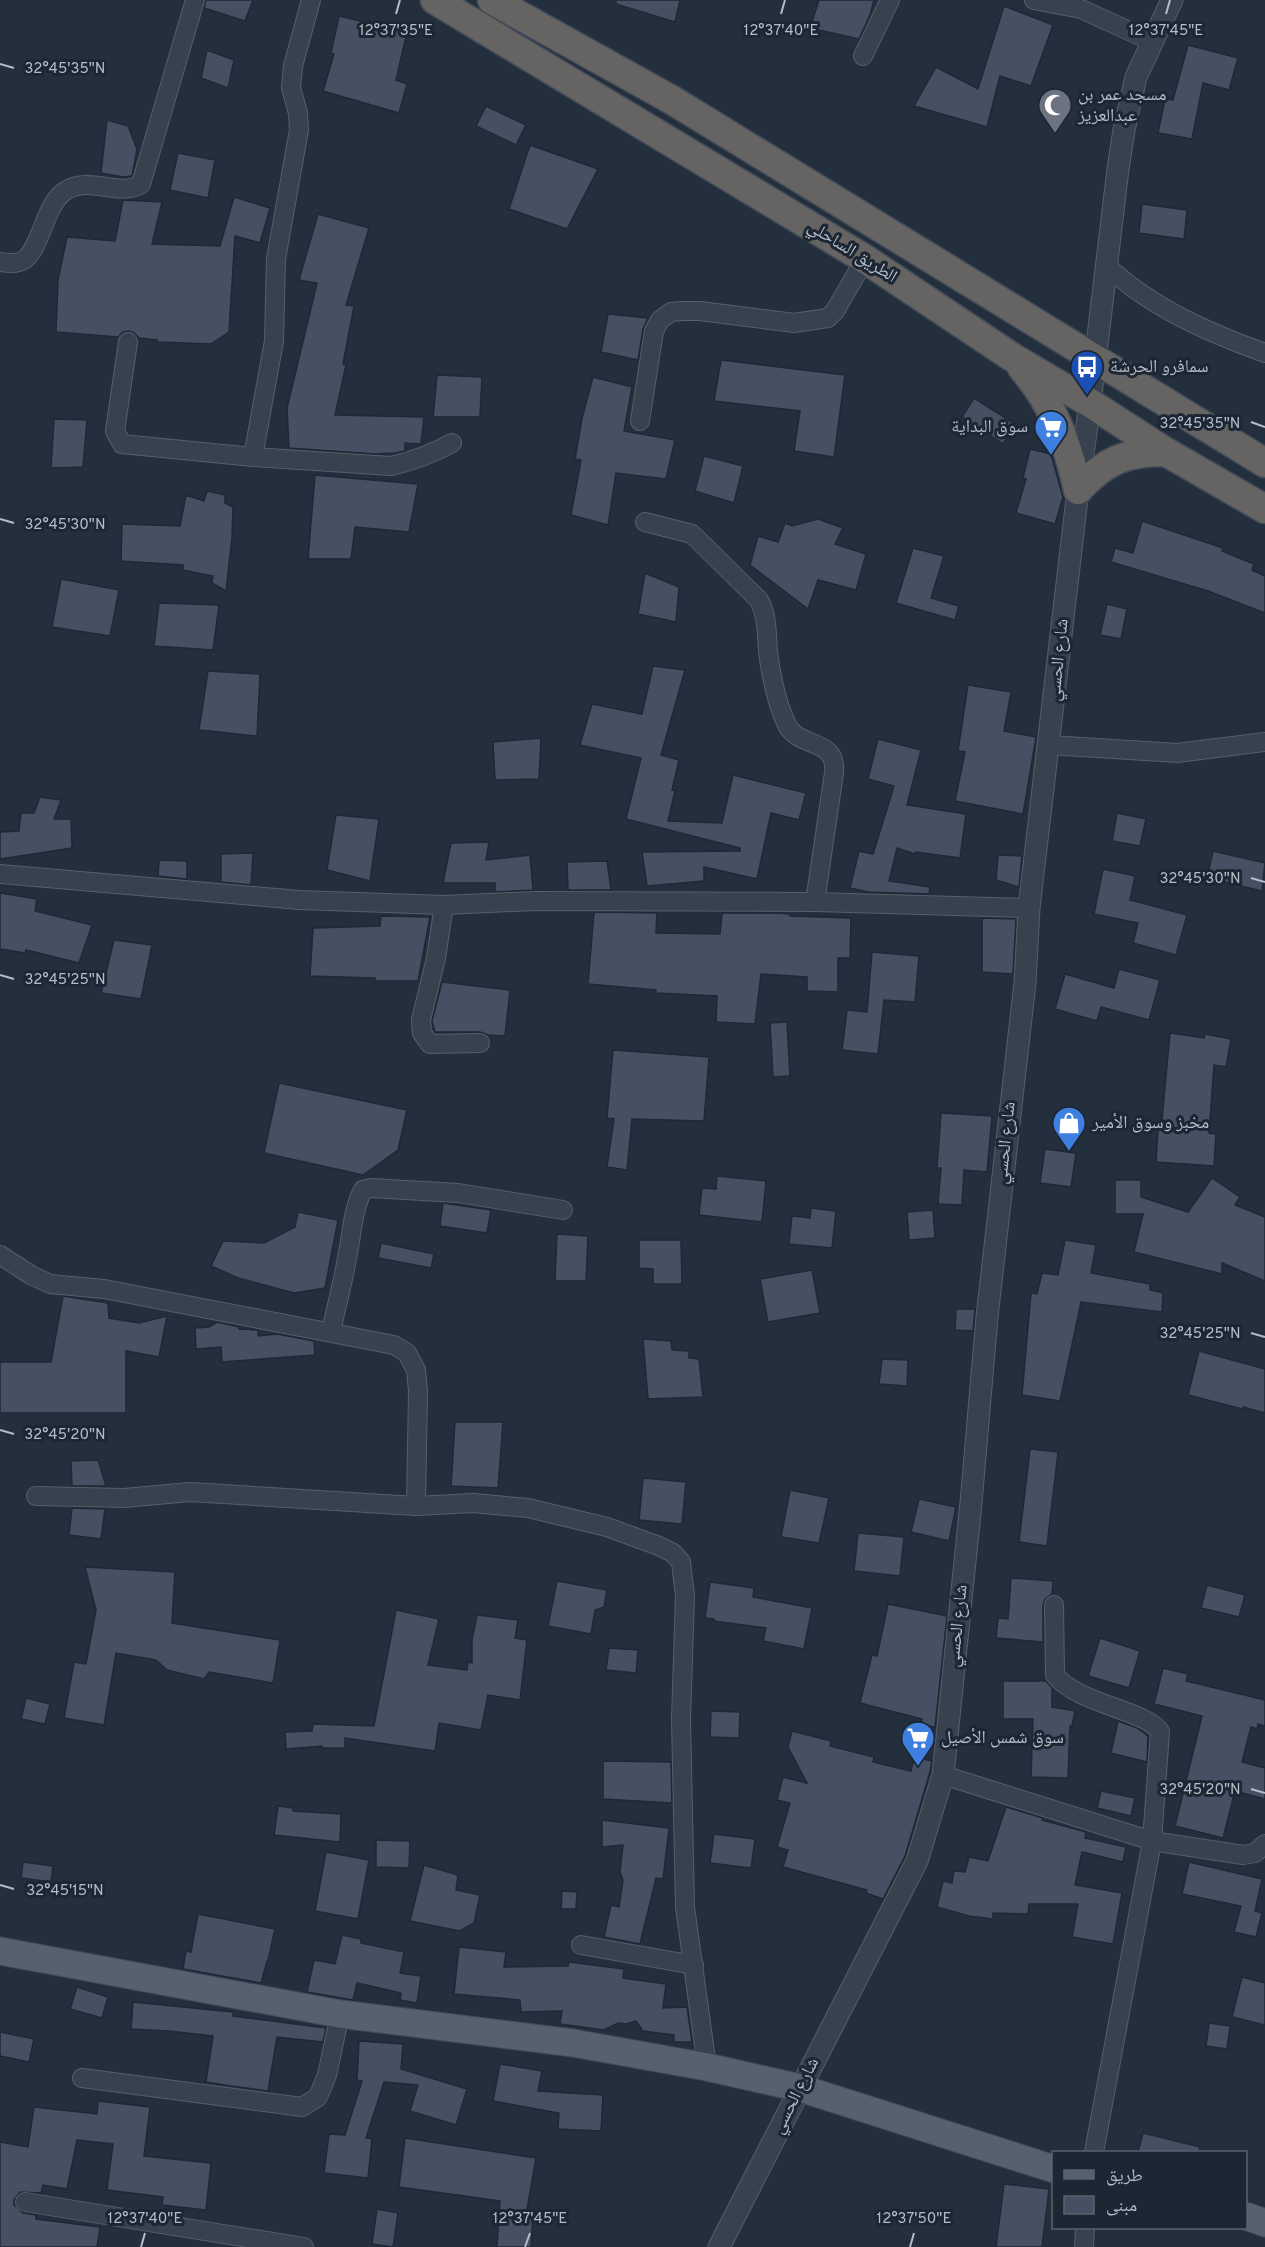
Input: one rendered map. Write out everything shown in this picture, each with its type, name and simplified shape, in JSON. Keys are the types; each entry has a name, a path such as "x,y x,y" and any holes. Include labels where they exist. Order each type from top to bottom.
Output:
{"highway":[{"name":"الطريق الساحلي","path":"435,0 865,259 1012,357 1166,452 1265,509"},
{"name":"الطريق الساحلي","path":"492,0 672,100 1265,463"},
{"path":"1012,357 1044,396 1056,418 1065,441 1078,490 1100,469 1126,455 1166,452"}],"main road":[{"path":"0,1952 340,2014 573,2043 707,2067 800,2088 1052,2169"},
{"path":"1247,2217 1265,2223"}],"street":[{"path":"0,262 21,262 30,256 36,247 50,210 65,191 93,184 134,188 141,184 195,0"},
{"path":"253,457 274,341 276,259 299,130 298,113 291,88 293,66 311,0"},
{"path":"863,56 890,0"},
{"path":"1034,0 1081,9 1151,41"},
{"name":"شارع الحسي","path":"719,2247 916,1861 942,1775 971,1503 987,1317 1025,983 1029,908 1120,159 1136,76 1172,0"},
{"path":"640,422 654,331 660,320 671,312 700,311 794,323 828,318 835,311 865,259"},
{"path":"1107,266 1134,290 1155,302 1213,333 1265,353"},
{"path":"128,342 115,431 122,444 253,457 391,465 434,453 452,443"},
{"path":"645,522 692,534 759,600 764,609 769,659 788,728 797,738 811,740 831,754 835,763 815,902"},
{"path":"1049,746 1177,753 1265,742"},
{"path":"0,874 299,900 444,905 535,901 815,902 1029,908"},
{"path":"444,905 436,958 421,1020 422,1033 430,1044 480,1043"},
{"path":"331,1332 347,1259 352,1223 358,1199 363,1190 371,1188 458,1193 563,1210"},
{"path":"0,1255 50,1284 104,1289 394,1345 407,1353 416,1370 418,1390 416,1506"},
{"path":"36,1496 124,1498 190,1492 416,1506 473,1503 528,1508 608,1527 674,1553 681,1562 685,1596 681,1719 685,1907 707,2067"},
{"path":"1054,1605 1055,1675 1062,1684 1093,1701 1153,1724 1160,1732 1152,1841 1094,2151"},
{"path":"942,1775 1152,1841 1243,1855 1256,1853 1265,1844"},
{"path":"582,1945 694,1965"},
{"path":"82,2078 302,2107 318,2097 327,2075 340,2014"},
{"path":"25,2202 304,2247"},
{"path":"1084,2247 1086,2229"}],"building":[{"path":"206,0 253,0 245,21 204,8"},
{"path":"616,0 680,0 675,22 616,4"},
{"path":"819,0 874,0 859,39 810,28"},
{"path":"1004,6 1053,25 1031,86 1000,76 987,127 914,106 936,67 978,89"},
{"path":"339,16 407,32 396,80 407,84 399,113 323,91 334,54 331,53"},
{"path":"1188,45 1238,58 1229,90 1203,83 1192,139 1158,133 1165,99 1173,100"},
{"path":"207,50 234,60 228,88 201,78"},
{"path":"486,106 526,125 516,145 476,126"},
{"path":"107,120 128,126 137,149 132,176 123,177 101,173"},
{"path":"530,145 598,169 567,229 509,209"},
{"path":"178,153 215,160 208,198 170,190"},
{"path":"234,197 270,208 260,243 235,236 229,332 211,344 157,342 157,340 139,338 129,331 123,332 118,337 56,332 58,280 67,237 115,241 123,200 162,202 152,244 220,246"},
{"path":"1142,204 1187,210 1184,239 1139,233"},
{"path":"318,214 369,228 346,305 354,306 343,364 346,365 335,415 424,417 421,444 405,443 405,451 375,454 289,448 287,408 317,283 299,280"},
{"path":"608,314 648,318 643,329 638,360 601,352"},
{"path":"721,360 845,375 834,457 794,451 800,411 714,401"},
{"path":"437,375 482,377 480,417 433,417"},
{"path":"593,377 632,387 624,431 675,440 666,479 616,473 608,525 571,515 581,460 575,459 582,418"},
{"path":"974,398 1015,424 1003,444 962,417"},
{"path":"54,419 87,420 83,467 51,468"},
{"path":"1030,449 1051,454 1063,497 1055,524 1016,513 1026,479 1023,478"},
{"path":"704,456 743,466 734,503 695,491"},
{"path":"315,475 418,484 409,532 355,527 351,559 308,559"},
{"path":"207,491 225,495 225,503 233,507 226,591 212,583 213,576 183,570 183,565 121,561 122,524 180,526 186,495 204,501"},
{"path":"818,519 843,528 835,544 866,554 856,590 818,580 808,609 750,565 758,536 778,542 785,523 792,526"},
{"path":"1142,521 1223,548 1222,551 1254,564 1252,570 1265,576 1265,613 1208,591 1111,562 1115,548 1133,553"},
{"path":"913,548 944,556 931,598 959,606 955,620 896,603"},
{"path":"645,573 679,587 676,622 638,614"},
{"path":"61,579 119,590 110,636 52,627"},
{"path":"159,603 219,605 213,650 154,646"},
{"path":"1107,604 1127,609 1121,639 1100,635"},
{"path":"653,666 685,670 661,755 679,760 668,821 722,823 733,775 806,793 799,820 771,813 757,879 704,867 704,881 647,886 642,852 740,851 740,848 626,819 641,758 580,745 592,704 642,714"},
{"path":"208,671 260,674 257,736 199,730"},
{"path":"968,685 1011,692 1004,731 1036,737 1023,814 955,801 965,752 958,751"},
{"path":"541,738 539,779 495,780 493,742"},
{"path":"878,739 921,750 907,805 966,814 960,858 916,852 915,854 897,848 889,881 930,887 929,894 868,892 850,888 859,851 873,854 894,786 868,779"},
{"path":"40,797 61,800 54,819 71,819 72,848 0,859 0,832 19,831 21,813 34,813"},
{"path":"1117,813 1146,819 1140,846 1112,841"},
{"path":"336,815 379,819 370,881 327,870"},
{"path":"489,842 486,860 530,855 533,890 495,892 495,883 443,883 451,843"},
{"path":"1213,851 1265,863 1262,891 1207,878"},
{"path":"253,853 251,885 221,882 221,854"},
{"path":"998,855 1022,856 1019,887 996,880"},
{"path":"159,860 187,861 187,879 158,876"},
{"path":"607,861 611,890 568,890 567,862"},
{"path":"1103,869 1135,876 1130,900 1187,915 1176,955 1133,943 1138,923 1094,914"},
{"path":"0,893 37,899 35,911 92,925 79,963 26,950 25,953 0,949"},
{"path":"594,912 657,913 656,933 720,934 722,913 776,913 790,914 790,916 851,918 850,958 838,958 838,992 807,991 807,977 761,974 755,1024 716,1022 717,996 656,993 656,990 588,984"},
{"path":"381,916 430,917 418,981 375,981 375,978 310,976 313,928 380,926"},
{"path":"982,918 1016,919 1013,974 982,972"},
{"path":"114,940 152,945 141,999 101,993"},
{"path":"872,952 919,956 915,1002 884,1000 878,1054 842,1050 847,1010 867,1012"},
{"path":"1119,969 1160,980 1149,1020 1101,1007 1097,1021 1055,1009 1065,974 1114,988"},
{"path":"442,982 510,990 505,1036 480,1032 435,1032 432,1021"},
{"path":"787,1022 790,1076 773,1077 770,1023"},
{"path":"1170,1033 1204,1038 1205,1034 1231,1039 1226,1067 1214,1065 1209,1133 1216,1134 1214,1166 1156,1162"},
{"path":"613,1050 709,1057 704,1121 632,1119 627,1170 607,1167 614,1119 607,1118"},
{"path":"279,1083 407,1110 398,1150 363,1175 264,1153"},
{"path":"941,1113 992,1116 987,1172 964,1170 962,1205 938,1204 941,1168 937,1168"},
{"path":"1045,1149 1076,1153 1071,1187 1040,1183"},
{"path":"717,1176 766,1181 762,1222 699,1215 702,1188 716,1189"},
{"path":"1212,1178 1240,1197 1235,1205 1265,1217 1265,1281 1222,1263 1222,1274 1134,1252 1143,1214 1115,1214 1115,1180 1141,1180 1141,1197 1188,1212"},
{"path":"443,1203 491,1210 487,1233 440,1226"},
{"path":"811,1208 836,1211 832,1248 789,1244 792,1216 810,1218"},
{"path":"933,1210 935,1238 909,1240 907,1212"},
{"path":"298,1212 338,1220 325,1288 294,1293 238,1278 211,1266 223,1241 264,1243 295,1227"},
{"path":"557,1234 588,1236 586,1281 555,1281"},
{"path":"639,1240 681,1240 682,1284 653,1284 653,1269 639,1268"},
{"path":"1065,1240 1096,1245 1091,1273 1150,1284 1150,1290 1163,1293 1162,1312 1081,1302 1060,1401 1022,1395 1031,1293 1037,1294 1042,1273 1058,1275"},
{"path":"381,1243 434,1254 431,1268 378,1258"},
{"path":"812,1270 820,1313 768,1322 760,1279"},
{"path":"63,1296 108,1303 109,1318 139,1323 167,1316 159,1357 126,1351 126,1413 0,1413 0,1362 51,1362"},
{"path":"956,1309 975,1309 973,1331 955,1330"},
{"path":"217,1322 239,1327 239,1329 258,1330 258,1336 277,1334 314,1341 315,1355 222,1362 221,1347 196,1349 195,1328 209,1327"},
{"path":"643,1339 671,1341 672,1350 689,1351 689,1358 699,1359 703,1397 648,1399"},
{"path":"1199,1351 1265,1369 1265,1413 1188,1395"},
{"path":"882,1359 908,1360 907,1386 879,1384"},
{"path":"455,1422 503,1422 498,1488 451,1486"},
{"path":"1030,1449 1058,1452 1047,1546 1019,1542"},
{"path":"98,1460 106,1486 72,1486 71,1461"},
{"path":"643,1478 686,1482 682,1524 639,1520"},
{"path":"790,1490 829,1498 819,1543 781,1537"},
{"path":"919,1499 956,1507 949,1541 911,1532"},
{"path":"72,1508 105,1509 101,1539 69,1535"},
{"path":"858,1533 904,1537 900,1576 854,1571"},
{"path":"85,1567 175,1572 172,1623 280,1640 273,1683 209,1672 204,1679 167,1670 156,1660 116,1653 104,1725 64,1718 74,1662 86,1664 96,1610"},
{"path":"1011,1578 1053,1581 1052,1594 1045,1599 1043,1605 1043,1642 996,1638 998,1618 1008,1619"},
{"path":"557,1581 607,1590 604,1607 595,1610 591,1634 548,1626"},
{"path":"710,1582 754,1588 753,1597 812,1608 804,1649 763,1641 766,1628 705,1618"},
{"path":"1207,1585 1245,1595 1239,1617 1201,1608"},
{"path":"888,1604 947,1616 935,1727 921,1725 922,1719 860,1703 872,1655 877,1656"},
{"path":"396,1610 439,1619 428,1665 467,1670 468,1662 472,1663 472,1640 477,1615 518,1620 515,1638 527,1640 520,1700 488,1695 481,1730 439,1723 435,1751 345,1738 345,1748 322,1748 322,1746 286,1749 285,1732 312,1731 313,1724 374,1726"},
{"path":"1100,1638 1140,1651 1129,1688 1088,1676"},
{"path":"609,1648 638,1650 636,1673 606,1670"},
{"path":"1163,1668 1188,1674 1186,1681 1265,1700 1265,1726 1258,1724 1257,1729 1251,1727 1242,1762 1265,1768 1265,1799 1235,1791 1223,1838 1175,1826 1202,1716 1154,1704"},
{"path":"1003,1681 1046,1681 1052,1688 1052,1707 1075,1711 1072,1726 1070,1726 1068,1778 1031,1777 1033,1719 1003,1719"},
{"path":"26,1698 50,1704 45,1724 21,1719"},
{"path":"711,1711 740,1712 739,1738 710,1737"},
{"path":"1118,1721 1137,1728 1148,1736 1147,1762 1111,1753"},
{"path":"792,1731 831,1741 830,1746 874,1757 873,1762 911,1771 914,1757 932,1761 905,1856 883,1899 866,1893 867,1890 783,1867 788,1850 777,1847 790,1803 777,1800 783,1777 807,1783 788,1747"},
{"path":"603,1761 671,1762 672,1803 603,1799"},
{"path":"1101,1791 1135,1798 1131,1816 1097,1808"},
{"path":"278,1806 293,1808 293,1811 341,1814 340,1842 274,1835"},
{"path":"1006,1807 1086,1832 1085,1838 1126,1847 1123,1862 1082,1852 1075,1885 1122,1893 1113,1944 1072,1937 1078,1904 1029,1904 1028,1914 993,1913 993,1919 969,1916 937,1907 943,1881 952,1883 954,1871 965,1872 969,1857 988,1861"},
{"path":"602,1820 669,1828 663,1879 656,1878 640,1944 604,1937 611,1905 619,1907 623,1880 620,1872 623,1845 602,1847"},
{"path":"714,1834 755,1839 751,1868 710,1863"},
{"path":"376,1840 410,1841 409,1868 376,1867"},
{"path":"326,1852 369,1860 358,1919 315,1911"},
{"path":"23,1862 53,1866 51,1882 21,1878"},
{"path":"1189,1862 1262,1879 1255,1911 1262,1913 1256,1937 1234,1932 1241,1906 1182,1894"},
{"path":"424,1865 458,1875 456,1890 480,1895 474,1923 460,1931 410,1921"},
{"path":"562,1891 577,1892 576,1909 561,1909"},
{"path":"198,1914 275,1929 261,1983 183,1969 186,1951 191,1952"},
{"path":"342,1935 361,1939 361,1943 404,1952 400,1973 421,1976 417,2003 400,2000 401,1993 357,1983 353,2000 307,1992 314,1960 335,1964"},
{"path":"459,1947 506,1952 504,1967 568,1966 569,1962 624,1969 623,1978 666,1984 663,2008 687,2007 692,2042 674,2042 674,2035 643,2031 636,2021 626,2024 618,2023 604,2030 560,2024 562,2011 521,2012 520,2000 454,1994"},
{"path":"1242,1977 1265,1983 1265,2025 1232,2017"},
{"path":"77,1987 108,1997 102,2018 70,2009"},
{"path":"133,2002 233,2012 233,2016 326,2028 323,2042 277,2037 268,2091 206,2082 213,2036 131,2029"},
{"path":"1209,2023 1230,2026 1227,2049 1206,2046"},
{"path":"0,2032 34,2039 29,2062 0,2056"},
{"path":"359,2041 403,2044 401,2069 467,2089 456,2125 410,2111 418,2085 384,2082 366,2138 372,2139 368,2178 324,2173 329,2134 345,2135 362,2081 357,2080"},
{"path":"500,2064 542,2071 538,2091 603,2095 601,2131 558,2129 559,2113 493,2101"},
{"path":"98,2101 150,2107 144,2156 211,2163 206,2210 162,2205 163,2197 107,2190 113,2144 77,2140 67,2189 43,2185 41,2193 20,2192 14,2200 14,2205 23,2213 36,2215 36,2219 100,2227 97,2247 0,2247 0,2142 28,2147 34,2107 97,2114"},
{"path":"1143,2133 1200,2147 1199,2151 1138,2151"},
{"path":"405,2138 536,2158 526,2215 533,2215 531,2247 497,2247 500,2201 399,2187"},
{"path":"1004,2184 1049,2189 1042,2247 996,2247"},
{"path":"377,2209 398,2213 393,2247 372,2244"}],"place":[{"name":"مسجد عمر بن عبدالعزيز","path":"1055,134"},
{"name":"سمافرو الحرشة","path":"1087,396"},
{"name":"سوق البداية","path":"1051,456"},
{"name":"مخبز وسوق الأمير","path":"1069,1152"},
{"name":"سوق شمس الأصيل","path":"918,1767"}]}
